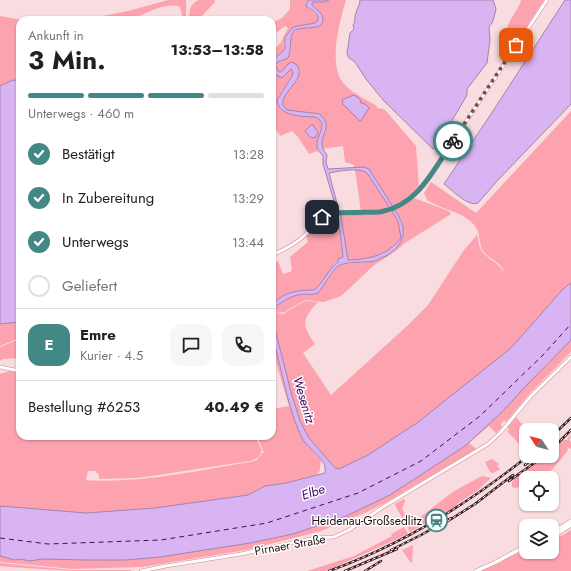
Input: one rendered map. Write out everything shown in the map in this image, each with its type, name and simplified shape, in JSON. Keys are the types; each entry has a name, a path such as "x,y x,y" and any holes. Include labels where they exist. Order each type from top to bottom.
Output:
{"main road":[{"path":"559,529 571,521"},
{"path":"559,533 571,526"},
{"path":"476,571 519,550"}],"street":[{"path":"276,253 286,249 303,237 324,215 338,212 362,213 388,211 398,207 410,199 422,188 547,0"},
{"name":"Pirnaer Straße","path":"141,571 241,554 305,540 330,538 349,530 388,504 479,450 494,439 531,396 571,357"},
{"path":"0,367 16,370"}],"shaded area":[{"path":"168,0 186,0 186,16 182,16 180,7 168,6 139,16 103,16"},
{"path":"199,0 215,0 215,2 202,16 189,16 192,5"},
{"path":"290,0 308,0 306,2 308,8 318,16 318,20 315,23 293,27 284,43 285,49 276,57 276,48 281,42 288,28 285,26 276,33 276,21 282,18 290,9"},
{"path":"346,0 336,44 337,68 340,78 353,92 377,106 377,108 384,109 416,146 419,188 402,203 393,207 369,169 364,167 354,167 354,165 345,162 343,146 322,149 321,142 326,128 326,122 320,114 287,110 283,105 283,97 297,80 300,70 286,66 283,71 279,72 276,64 288,56 292,36 295,31 302,28 317,26 323,21 312,4 313,2","holes":["348,99 361,103 360,121 343,104 342,100"]},
{"path":"521,0 544,0 519,39 515,41 509,38 506,34 509,23"},
{"path":"0,16 16,19 16,80 13,80 0,86"},
{"path":"291,69 293,72 277,99 281,110 315,117 321,121 322,127 317,143 318,151 309,154 298,137 292,131 280,136 276,130 276,74"},
{"path":"571,111 571,283 563,289 511,348 417,424 368,455 339,469 335,468 309,438 300,421 276,334 276,313 283,314 305,301 318,302 312,308 306,318 305,323 315,344 303,353 331,395 428,305 464,250 477,235 482,251 504,271 500,265 484,252 477,229 470,221 465,217 427,200 424,193 431,182 476,213"},
{"path":"355,170 363,170 367,173 390,208 371,212 361,212"},
{"path":"414,198 449,211 451,214 405,243 373,266 341,296 324,302 305,300 285,312 276,313 276,307 291,297 301,294 318,293 338,266 376,261 403,239 402,221 395,210"},
{"path":"392,211 401,231 401,238 398,244 386,252 370,258 348,260 340,213 372,214"},
{"path":"338,213 343,257 334,265 320,285 314,290 278,299 276,301 276,262 278,261 283,274 292,271 290,257 308,242 306,235 316,224 323,218"},
{"path":"16,322 16,340 0,346 0,324"},
{"path":"571,340 571,352 530,393 506,422 504,420 501,424 502,427 496,433 489,426 469,443 476,449 385,503 321,531 246,550 142,567 72,569 0,562 0,556 15,560 20,559 30,561 42,559 125,560 160,557 250,543 293,534 346,516 390,495 465,446 502,412"},
{"path":"16,341 16,358 3,359 0,361 0,347"},
{"path":"276,350 287,396 303,440 321,460 320,470 317,475 286,484 265,486 248,495 155,508 86,513 0,506 0,374 10,371 16,372 16,440 257,440 262,450 258,458 250,461 138,478 99,479 99,475 95,471 88,471 86,480 82,480 103,481 124,480 166,476 257,460 262,453 264,453 259,440 276,440 276,408 289,406 276,362"},
{"path":"516,417 521,423 519,423 519,444 507,431 509,430 508,427"},
{"path":"570,434 571,437 569,440 571,442 571,449 567,447 568,450 559,461 559,444 565,438 564,440 567,440"},
{"path":"492,459 499,464 497,466 500,469 493,473 490,472 485,462"},
{"path":"535,463 558,463 550,471 524,471"},
{"path":"519,475 519,487 515,488 512,487 512,482"},
{"path":"482,476 491,478 478,490 457,504 457,506 410,532 395,505 404,499 405,501 402,509 409,521 419,518 454,491"},
{"path":"404,527 408,534 325,571 307,571 354,556 392,536 391,534"},
{"path":"571,530 571,571 481,571 519,553 519,559 559,559 559,536"},
{"path":"413,545 412,562 411,563 402,550"},
{"path":"0,563 72,570 132,571 72,571 0,566"}],"water":[{"path":"308,0 329,0 312,3 312,5 322,15 322,23 320,26 301,28 294,31 292,34 288,58 276,64 276,57 285,49 285,37 293,27 315,23 318,20 316,13 306,6"},
{"path":"360,0 493,0 496,9 493,21 489,27 490,40 487,63 467,89 467,95 436,147 433,149 384,101 366,79 355,62 349,58 347,54 350,33 354,29 353,25 355,14"},
{"path":"565,0 571,0 571,104 497,181 478,203 470,203 444,184"},
{"path":"292,62 297,65 299,75 283,100 283,105 287,110 320,114 325,120 326,129 322,143 327,155 326,162 328,169 364,167 369,169 393,207 390,208 367,173 359,170 349,170 329,173 339,211 337,211 323,164 323,156 317,146 322,128 321,122 315,117 297,116 286,113 282,110 277,100 292,76 293,72 291,69 282,78 276,75 276,67 279,72 281,72 289,63"},
{"path":"13,80 16,80 16,322 0,324 0,86"},
{"path":"354,95 360,99 361,103 365,104 369,108 360,121 343,104 342,100"},
{"path":"312,124 318,132 316,137 311,138 305,131"},
{"path":"395,210 402,224 403,236 398,246 393,251 375,261 342,264 333,271 318,293 301,294 291,297 276,307 276,302 281,297 296,291 314,290 321,283 331,268 338,262 338,259 343,257 338,213 340,213 341,217 348,260 350,260 365,259 378,255 396,244 401,238 398,221 392,211"},
{"name":"Elbe","path":"571,283 571,340 502,412 465,446 390,495 346,516 293,534 250,543 160,557 125,560 42,559 30,561 20,559 15,560 0,556 0,506 86,513 155,508 248,495 265,486 286,483 325,473 324,463 302,438 295,421 276,348 276,334 300,421 309,438 335,468 339,469 368,455 417,423 511,348 563,289"}],"ferry route":[{"path":"0,538 48,544 161,540 267,523 358,493 421,461 480,416 543,355 571,324"}],"railway":[{"path":"559,429 571,418"},
{"path":"559,442 571,430"},
{"path":"329,571 382,549 433,522 482,491 519,463"},
{"path":"509,481 534,463"},
{"path":"448,521 475,504 513,475"},
{"path":"391,550 451,518"},
{"path":"345,571 397,549"},
{"path":"365,571 381,561"}],"way so far":[{"path":"453,141 516,45"}],"place":[{"name":"Heidenau-Großsedlitz","path":"437,521"}],"route":[{"path":"322,217 326,214 340,212 362,213 388,211 403,204 422,188 453,141"}],"water label":[{"name":"Wesenitz","path":"304,400"}]}
